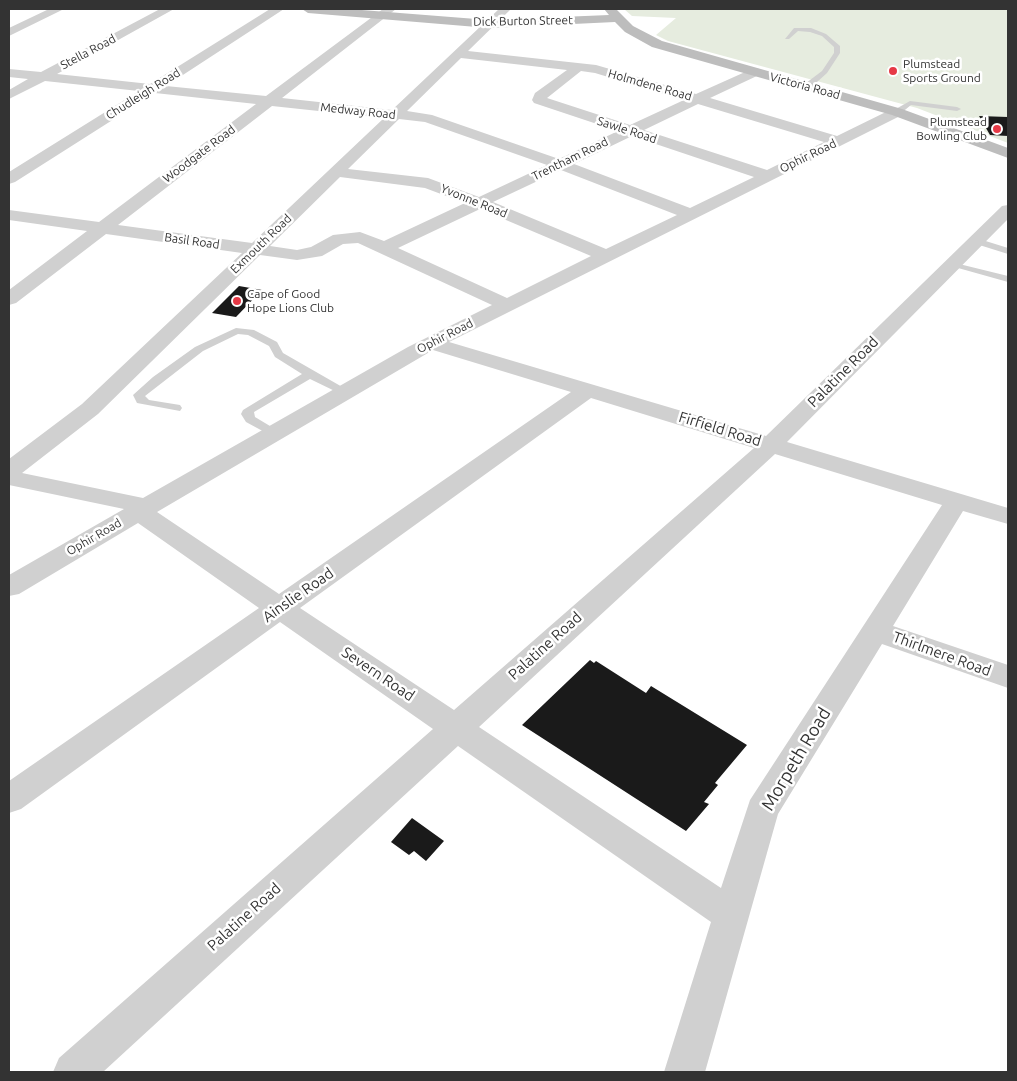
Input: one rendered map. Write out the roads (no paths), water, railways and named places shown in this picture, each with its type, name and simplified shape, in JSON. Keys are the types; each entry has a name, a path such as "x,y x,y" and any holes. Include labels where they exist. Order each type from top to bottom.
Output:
{"street":[{"path":"9,32 58,9"},
{"name":"Stella Road","path":"9,95 168,9"},
{"name":"Chudleigh Road","path":"9,179 278,9"},
{"name":"Dick Burton Street","path":"308,9 386,12 489,24 614,13"},
{"name":"Exmouth Road","path":"9,471 90,409 505,9"},
{"name":"Woodgate Road","path":"9,299 386,12"},
{"name":"Victoria Road","path":"614,13 632,31 657,44 806,86 904,108 1008,153"},
{"name":"Holmdene Road","path":"457,54 580,66 837,141"},
{"name":"Sawle Road","path":"580,66 540,96 539,100 768,176"},
{"name":"Trentham Road","path":"386,247 754,72"},
{"name":"Medway Road","path":"9,73 438,121 560,164 691,214"},
{"name":"Ophir Road","path":"9,587 274,432 431,343 904,108"},
{"name":"Yvonne Road","path":"335,172 428,183 606,256"},
{"name":"Palatine Road","path":"73,1072 770,444 1008,210"},
{"name":"Basil Road","path":"9,215 255,250 307,255 320,250 338,238 354,236 365,238 386,247 507,305"},
{"name":"Firfield Road","path":"431,343 1008,516"},
{"name":"Ainslie Road","path":"9,799 588,390"},
{"name":"Severn Road","path":"9,478 134,503 146,518 280,607 731,915"},
{"name":"Morpeth Road","path":"685,1072 762,810 957,500"},
{"name":"Thirlmere Road","path":"875,630 1008,677"}],"lane":[{"path":"787,38 796,29 811,30 824,35 838,46 837,54 825,72 816,81 806,86"},
{"path":"904,108 913,97 933,100"},
{"path":"904,108 957,109"},
{"path":"976,242 1008,250"},
{"path":"954,264 1008,279"},
{"path":"176,408 146,403 141,401 139,396 157,379 201,348 236,331 250,332 274,344 279,355 345,392"},
{"path":"274,432 250,419 247,414 248,410 310,374"}],"place":[{"name":"Plumstead Sports Ground","path":"893,71"},
{"name":"Plumstead Bowling Club","path":"997,129"},
{"name":"Cape of Good Hope Lions Club","path":"237,301"}]}
